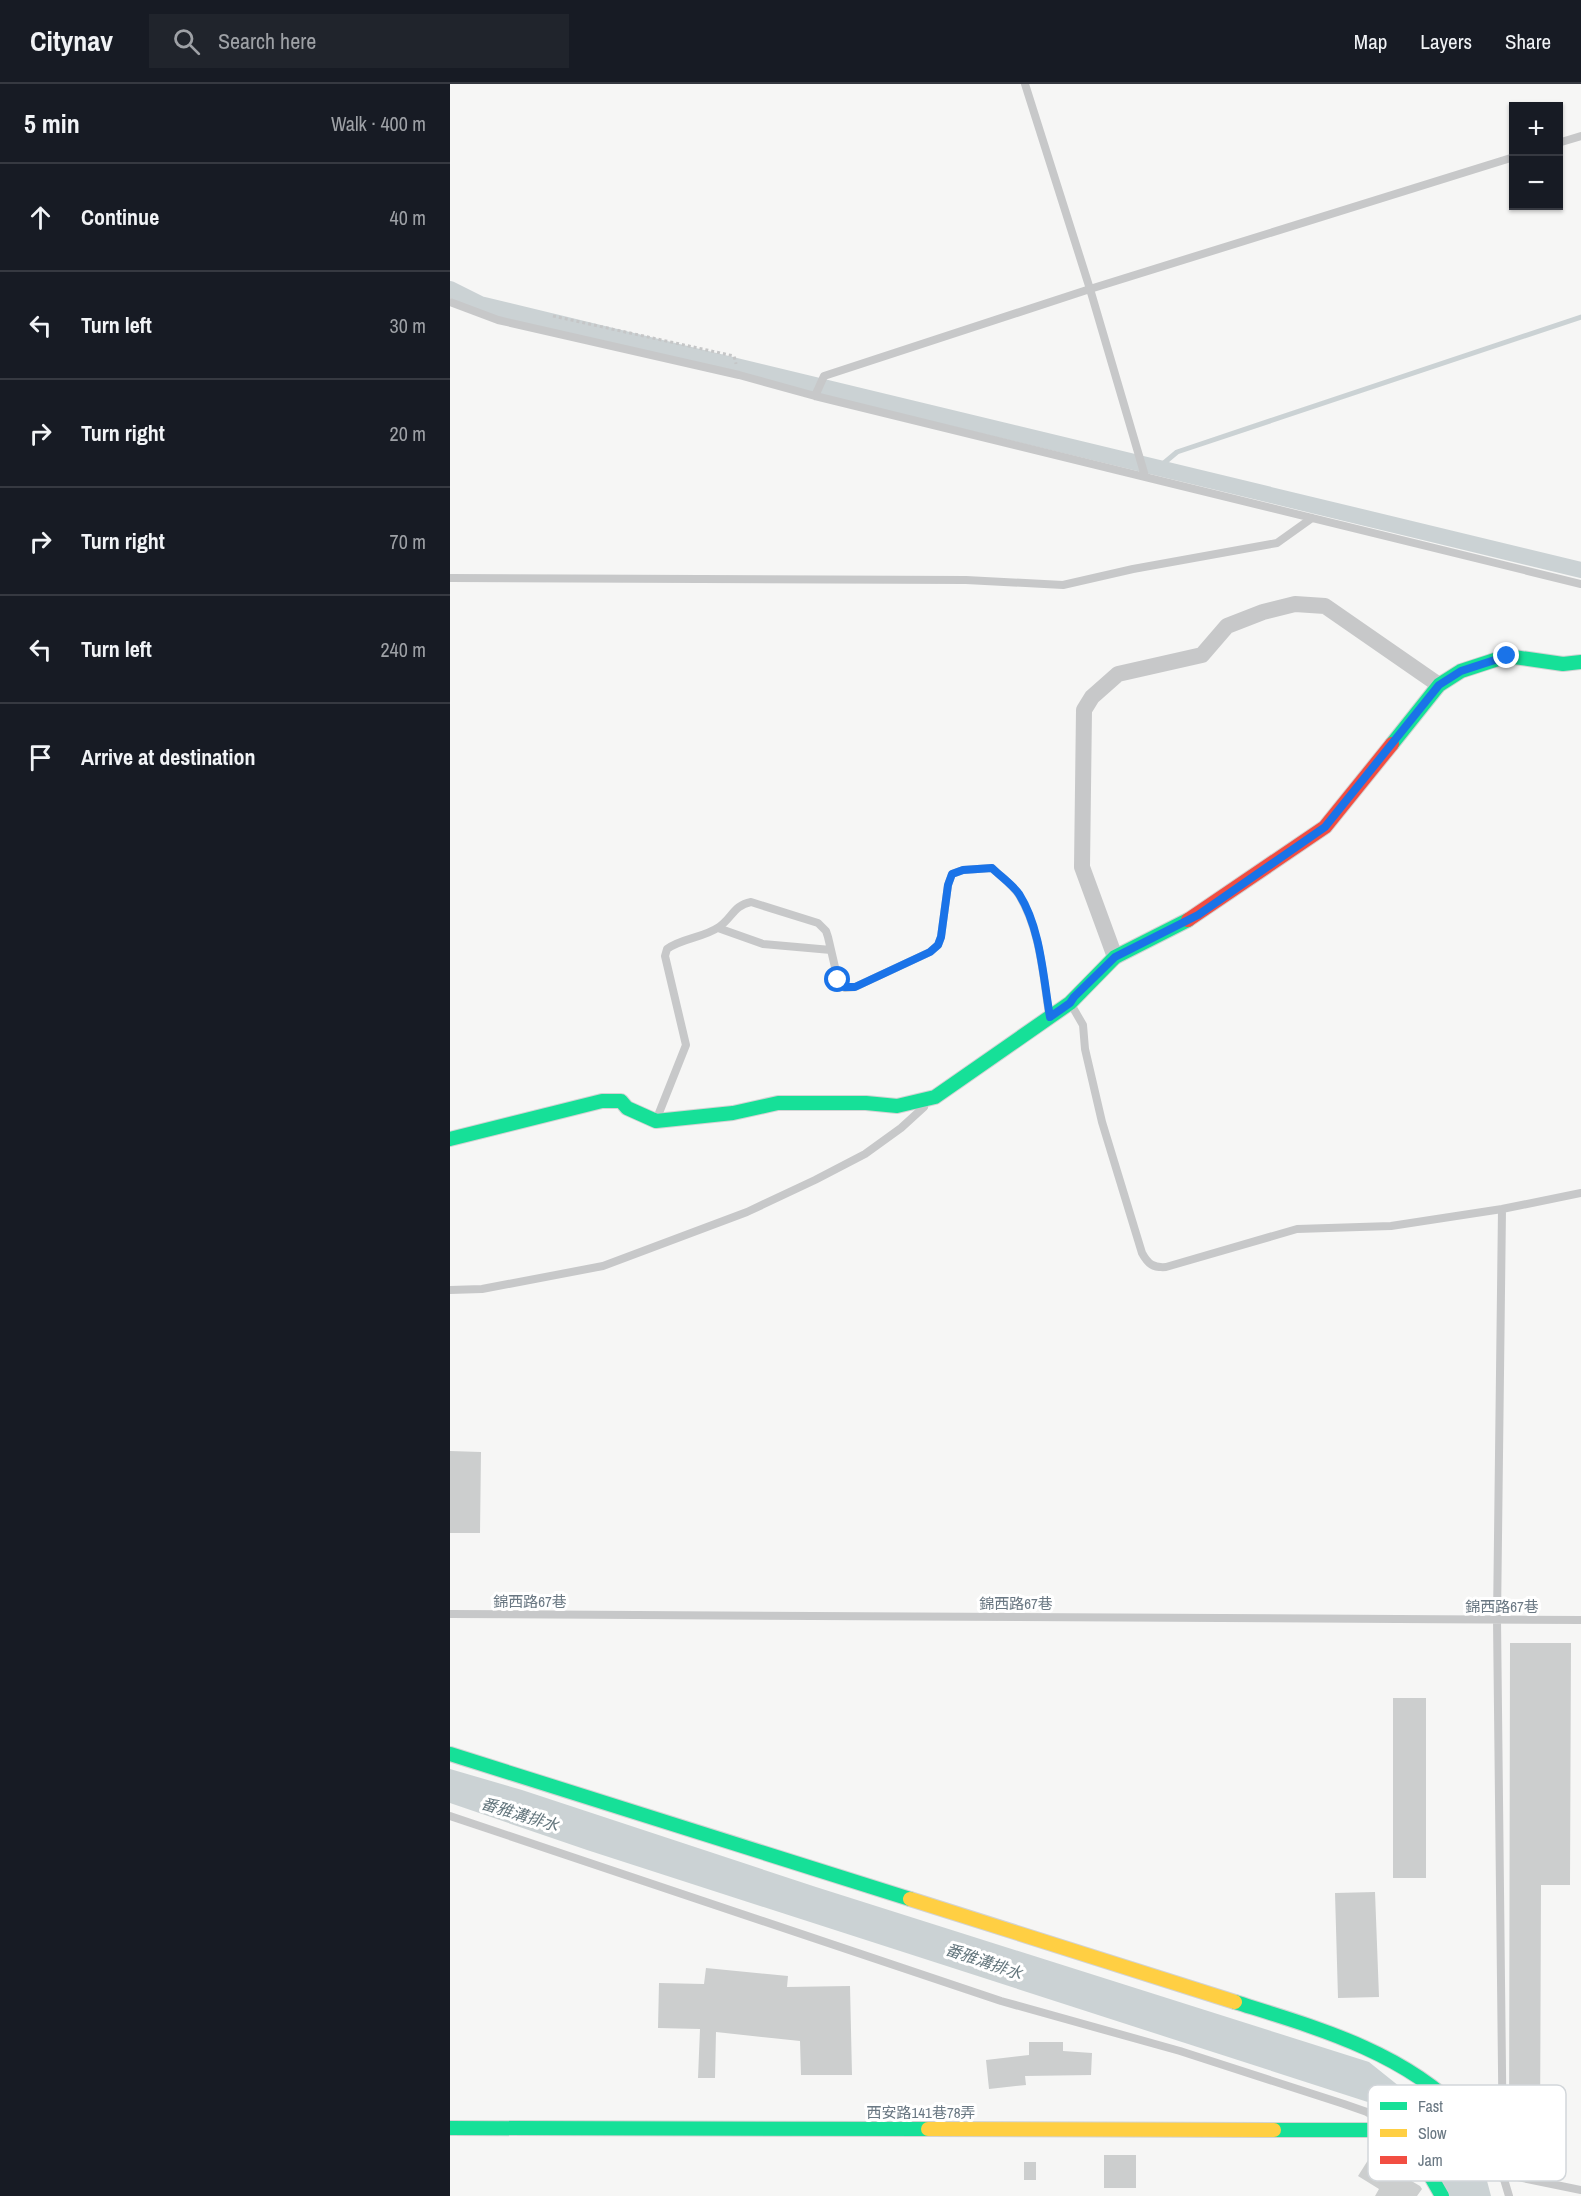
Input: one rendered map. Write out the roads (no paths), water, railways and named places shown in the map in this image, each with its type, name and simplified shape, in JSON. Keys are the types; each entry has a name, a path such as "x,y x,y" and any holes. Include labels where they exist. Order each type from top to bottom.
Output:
{"street":[{"path":"1115,957 1082,867 1084,710 1092,697 1118,674 1202,655 1227,626 1263,612 1295,604 1325,606 1439,685"},
{"path":"450,1139 602,1101 621,1101 627,1108 656,1121 733,1113 778,1103 866,1103 897,1106 935,1097 1070,1003 1115,957 1198,915 1325,827 1439,685 1461,671 1507,656 1563,664 1581,662"},
{"path":"450,1754 1336,2034 1386,2057 1428,2085"},
{"name":"西安路141巷78弄","path":"450,2128 1368,2130"},
{"path":"1433,2181 1442,2196"}],"lane":[{"path":"1024,84 1090,289 1145,476"},
{"path":"1563,141 1581,136"},
{"path":"815,396 824,376 1090,289 1509,159"},
{"path":"450,302 498,321 739,375 815,396 1581,584"},
{"path":"450,578 954,580 1062,585 1133,569 1277,543 1312,518"},
{"path":"656,1121 686,1045 665,956 667,949 674,944 718,928 741,904 751,902 818,923 826,931 838,980 844,987 855,987 930,952 938,945 941,937 948,885 952,874 963,870 992,868 1018,893 1031,922 1040,955 1050,1017"},
{"path":"718,928 763,944 831,950"},
{"path":"1070,1003 1083,1025 1085,1049 1102,1122 1142,1253 1148,1263 1158,1268 1297,1229 1391,1226 1502,1209 1581,1192"},
{"path":"450,1290 482,1289 603,1266 747,1212 865,1154 902,1128 935,1097"},
{"path":"1502,1209 1497,1619 1502,2085"},
{"name":"錦西路67巷","path":"450,1614 1581,1620"},
{"path":"450,1816 1001,2001 1180,2051 1368,2113"},
{"path":"1505,2181 1509,2196"},
{"path":"1537,2181 1581,2190"}],"water":[{"name":"番雅溝排水","path":"450,1769 522,1790 816,1887 1369,2062 1398,2085 1368,2085 1368,2102 587,1850 450,1803"},
{"path":"1438,2181 1487,2181 1491,2196 1447,2196"}],"waterway":[{"path":"450,289 480,304 1581,570"},
{"path":"1158,468 1177,452 1581,317"}]}
